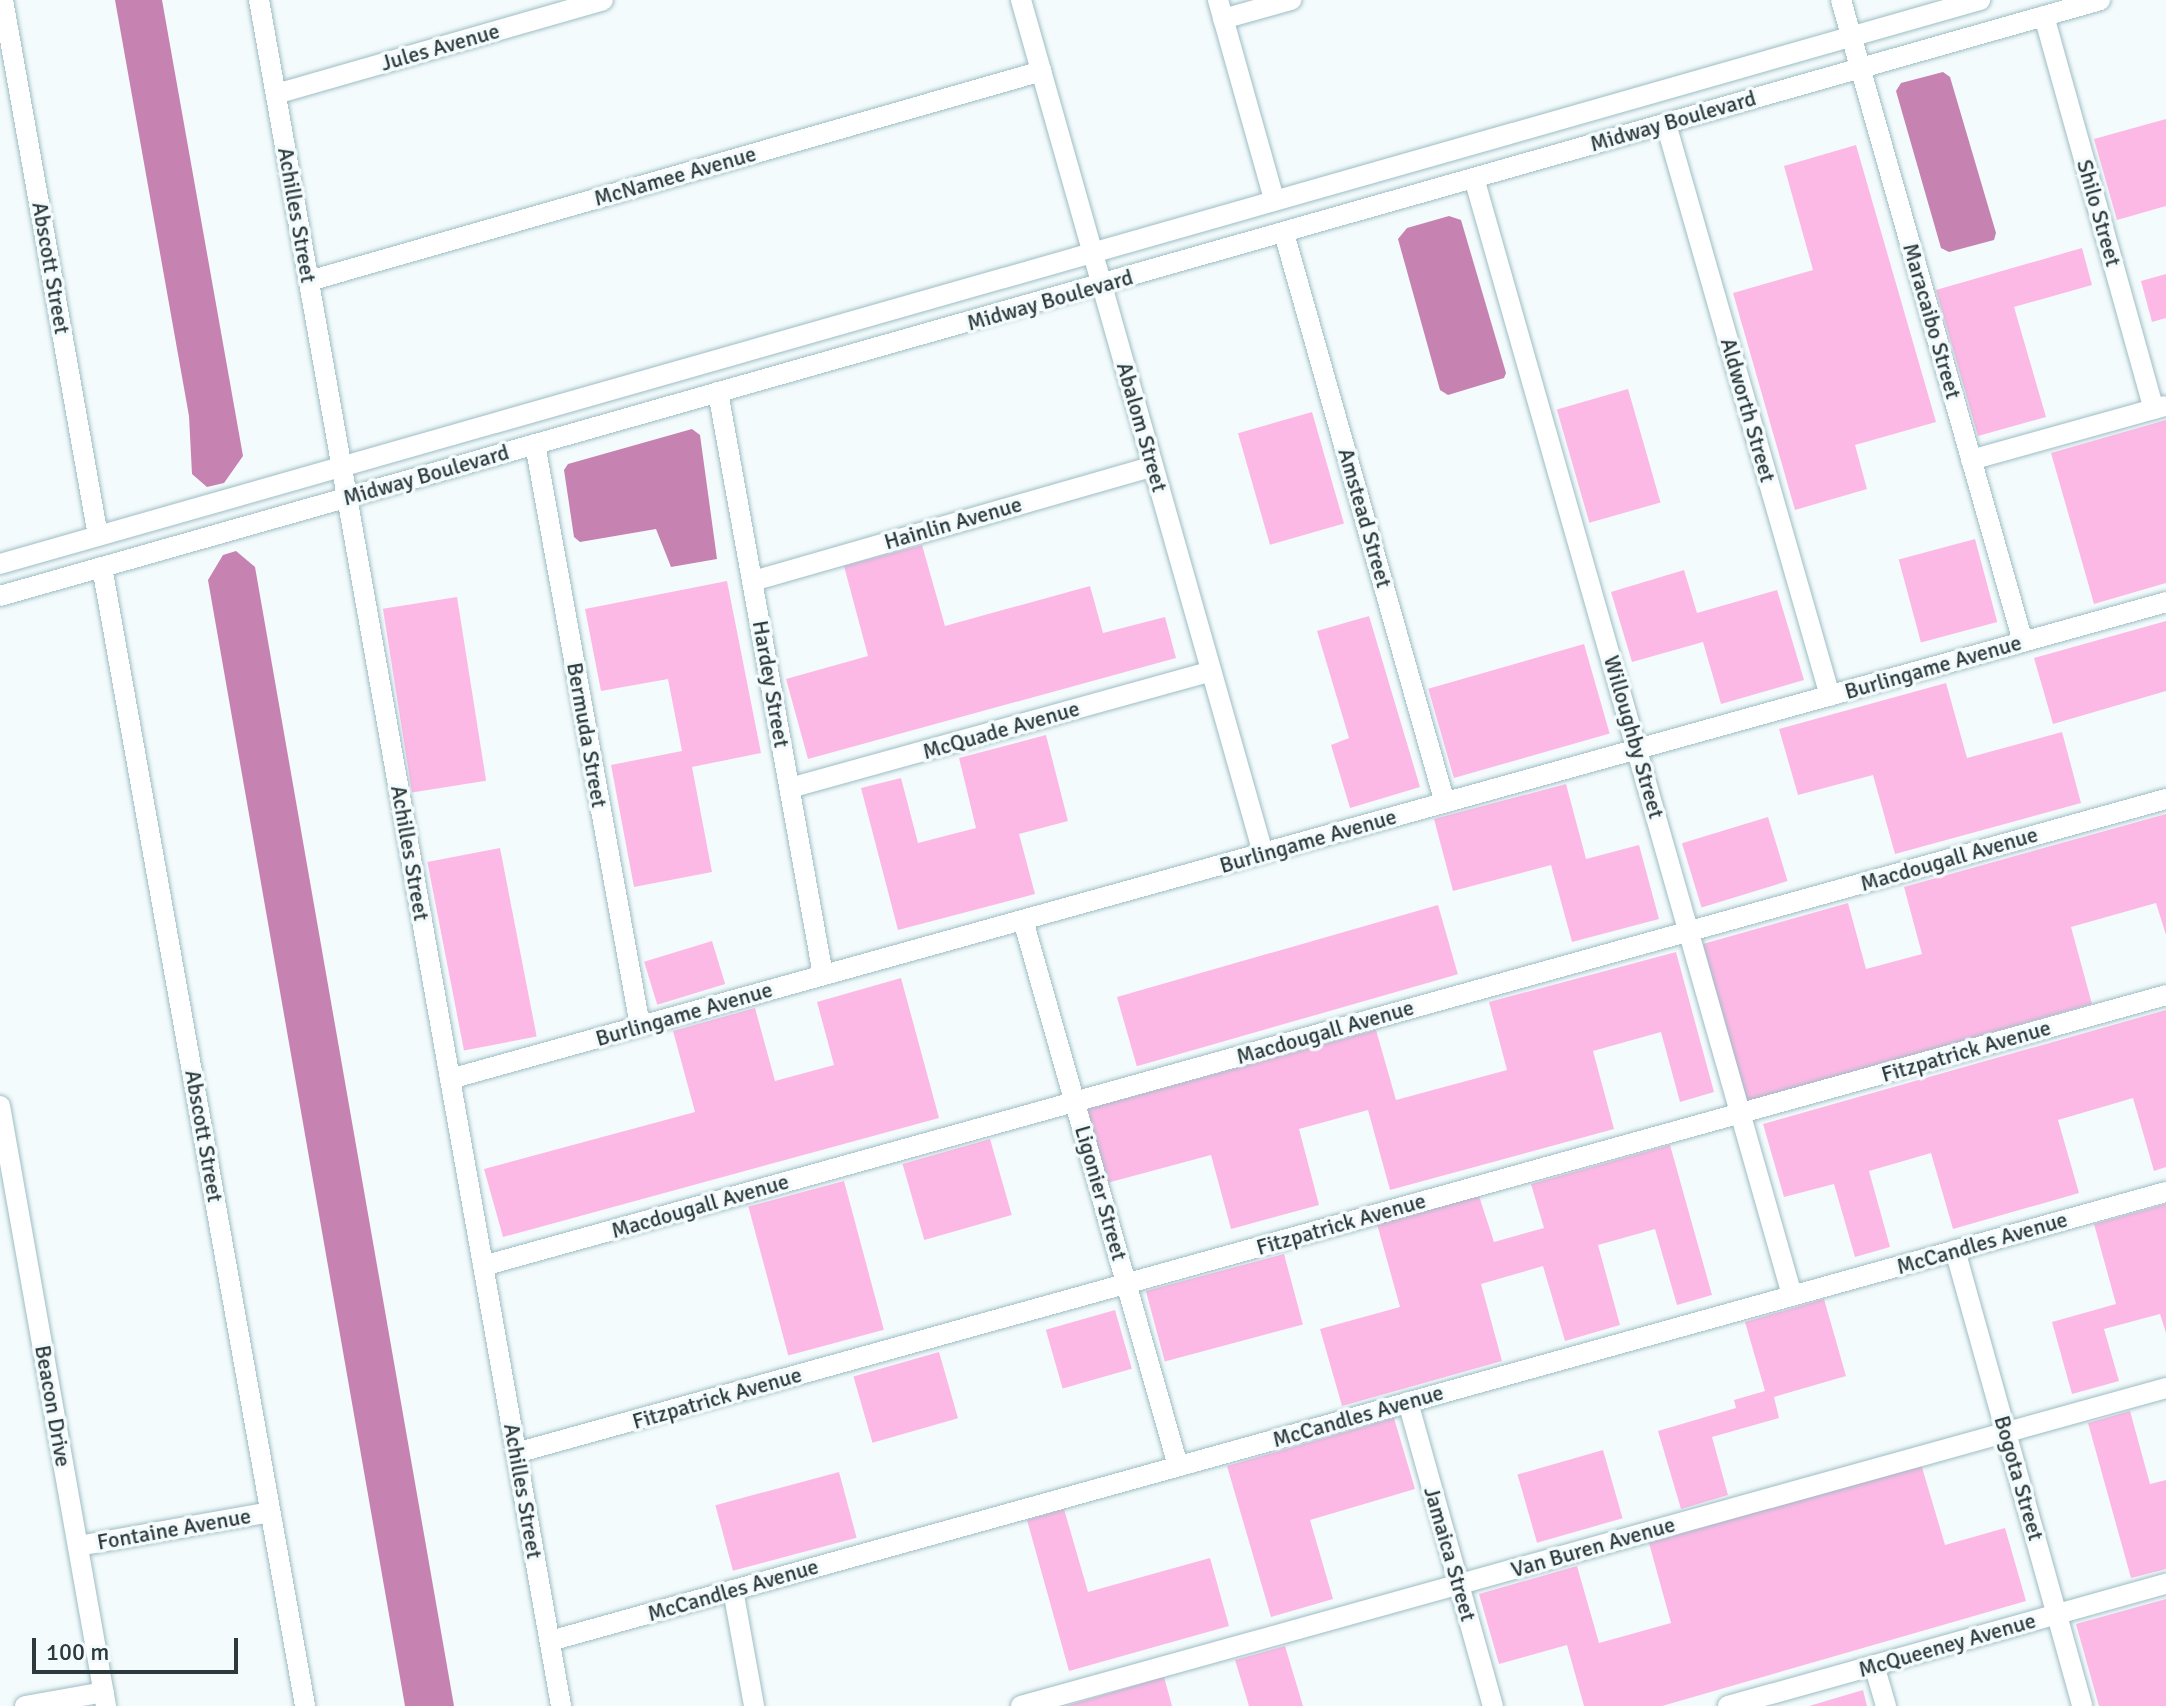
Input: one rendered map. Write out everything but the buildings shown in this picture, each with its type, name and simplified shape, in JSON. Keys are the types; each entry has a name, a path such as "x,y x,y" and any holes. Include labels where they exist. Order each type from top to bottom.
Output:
{"street":[{"name":"Abscott Street","path":"3,0 98,536"},
{"name":"Achilles Street","path":"259,0 561,1706"},
{"name":"Jules Avenue","path":"276,94 603,0"},
{"name":"Abalom Street","path":"1021,0 1263,853"},
{"path":"1274,199 1221,10 1291,0"},
{"name":"Maracaibo Street","path":"1841,0 2023,642"},
{"name":"Midway Boulevard","path":"0,564 1980,0"},
{"name":"Midway Boulevard","path":"0,596 1102,286 2100,0"},
{"name":"Shilo Street","path":"2044,16 2160,408"},
{"name":"McNamee Avenue","path":"309,281 1042,71"},
{"name":"Aldworth Street","path":"1666,124 1830,696"},
{"name":"Willoughby Street","path":"1474,178 1792,1295"},
{"name":"Amstead Street","path":"1284,233 1445,803"},
{"name":"Hardey Street","path":"718,392 823,975"},
{"path":"1971,460 2160,408"},
{"name":"Bermuda Street","path":"535,444 640,1026"},
{"name":"Hainlin Avenue","path":"753,581 1153,466"},
{"name":"Abscott Street","path":"102,567 305,1706"},
{"name":"Burlingame Avenue","path":"450,1079 2166,602"},
{"name":"McQuade Avenue","path":"790,788 1211,671"},
{"name":"Macdougall Avenue","path":"483,1266 2166,799"},
{"name":"Ligonier Street","path":"1023,920 1178,1466"},
{"name":"Fitzpatrick Avenue","path":"516,1453 2166,995"},
{"name":"Beacon Drive","path":"0,1106 105,1699"},
{"name":"McCandles Avenue","path":"550,1641 2166,1192"},
{"name":"Bogota Street","path":"1955,1250 2082,1706"},
{"name":"Van Buren Avenue","path":"1021,1706 2166,1388"},
{"name":"Jamaica Street","path":"1408,1402 1493,1706"},
{"name":"Fontaine Avenue","path":"78,1546 270,1512"},
{"name":"McQueeney Avenue","path":"1728,1706 2166,1584"},
{"path":"733,1590 754,1706"},
{"path":"1874,1665 1886,1706"},
{"path":"25,1706 105,1699"}],"shaded area":[{"path":"115,0 162,0 243,456 224,483 207,487 192,474 189,416"},
{"path":"1943,72 1950,77 1996,233 1994,240 1949,252 1941,248 1896,91 1901,83"},
{"path":"2166,119 2166,206 2117,220 2094,139"},
{"path":"1856,145 1936,422 1855,445 1867,489 1795,510 1733,293 1813,270 1784,166"},
{"path":"1449,216 1461,220 1506,373 1504,378 1448,395 1440,390 1398,239 1407,228"},
{"path":"2082,248 2092,285 2014,307 2046,417 1978,436 1936,290"},
{"path":"2166,274 2166,318 2152,322 2141,281"},
{"path":"1628,389 1661,502 1589,523 1557,409"},
{"path":"1312,412 1344,524 1270,545 1238,433"},
{"path":"2166,420 2166,583 2094,604 2051,453"},
{"path":"692,429 700,435 717,559 671,567 656,529 580,542 574,537 564,470 568,464"},
{"path":"1975,539 1997,622 1921,643 1899,559"},
{"path":"922,545 945,626 1090,586 1103,633 1165,617 1176,658 808,759 786,679 868,656 844,566"},
{"path":"236,551 255,567 454,1706 405,1706 208,580 223,555"},
{"path":"1684,570 1697,613 1777,590 1804,680 1721,704 1703,642 1632,662 1611,592"},
{"path":"727,581 761,753 692,767 712,872 634,887 611,765 682,751 668,679 601,691 585,609"},
{"path":"457,597 486,781 412,792 383,609"},
{"path":"1369,616 1420,787 1350,808 1331,745 1349,738 1317,631"},
{"path":"2166,621 2166,691 2053,724 2034,658"},
{"path":"1584,644 1610,733 1454,778 1428,689"},
{"path":"1946,683 1967,758 2062,732 2081,803 1895,854 1873,775 1798,795 1779,729"},
{"path":"1046,735 1068,821 1019,834 1035,894 898,930 861,788 901,778 918,843 976,828 959,758"},
{"path":"1566,784 1586,859 1639,845 1659,919 1572,942 1551,865 1453,891 1434,819"},
{"path":"2166,814 2166,935 2156,903 2071,927 2092,1004 1747,1102 1703,944 1848,903 1866,969 1922,954 1904,887"},
{"path":"1768,817 1788,881 1702,907 1682,843"},
{"path":"500,848 537,1036 464,1051 427,862"},
{"path":"1438,905 1458,974 1137,1066 1117,997"},
{"path":"712,941 725,984 657,1005 644,962"},
{"path":"1676,952 1714,1092 1680,1102 1661,1032 1593,1051 1614,1129 1390,1190 1368,1110 1299,1129 1319,1205 1231,1229 1211,1155 1107,1183 1087,1109 1376,1030 1396,1100 1507,1070 1489,1002"},
{"path":"901,978 939,1118 503,1237 484,1169 695,1112 673,1031 755,1008 775,1081 834,1065 817,1002"},
{"path":"2166,1010 2166,1167 2154,1171 2133,1098 2058,1120 2079,1193 1953,1229 1931,1153 1869,1171 1890,1247 1855,1257 1834,1184 1784,1197 1763,1124"},
{"path":"990,1139 1012,1215 924,1240 903,1164"},
{"path":"1670,1145 1712,1295 1677,1305 1655,1229 1598,1245 1620,1325 1565,1341 1543,1266 1481,1284 1502,1361 1342,1406 1320,1329 1400,1307 1377,1224 1479,1196 1494,1242 1544,1228 1531,1184"},
{"path":"844,1181 884,1330 788,1355 748,1207"},
{"path":"2166,1204 2166,1333 2160,1314 2104,1329 2119,1381 2072,1394 2052,1322 2116,1304 2094,1224"},
{"path":"1284,1254 1303,1325 1165,1362 1146,1291"},
{"path":"1824,1299 1846,1376 1774,1397 1779,1418 1712,1437 1728,1495 1681,1509 1658,1431 1736,1408 1734,1400 1765,1391 1745,1322"},
{"path":"1115,1310 1132,1369 1063,1388 1046,1330"},
{"path":"939,1352 958,1418 872,1443 853,1377"},
{"path":"2130,1411 2150,1484 2166,1480 2166,1569 2131,1578 2088,1423"},
{"path":"1394,1418 1415,1489 1310,1520 1333,1599 1271,1617 1227,1466"},
{"path":"1603,1450 1623,1518 1537,1543 1517,1475"},
{"path":"1921,1464 1945,1545 2005,1528 2026,1601 1662,1706 1584,1706 1567,1645 1499,1664 1479,1594 1577,1566 1599,1643 1671,1623 1649,1543"},
{"path":"839,1472 857,1538 733,1571 715,1505"},
{"path":"1064,1509 1088,1592 1210,1558 1229,1626 1069,1671 1027,1520"},
{"path":"2166,1599 2166,1706 2099,1706 2076,1624"},
{"path":"1285,1646 1303,1706 1249,1706 1235,1660"},
{"path":"1164,1677 1172,1706 1066,1706"},
{"path":"1863,1690 1867,1706 1809,1706"}]}
